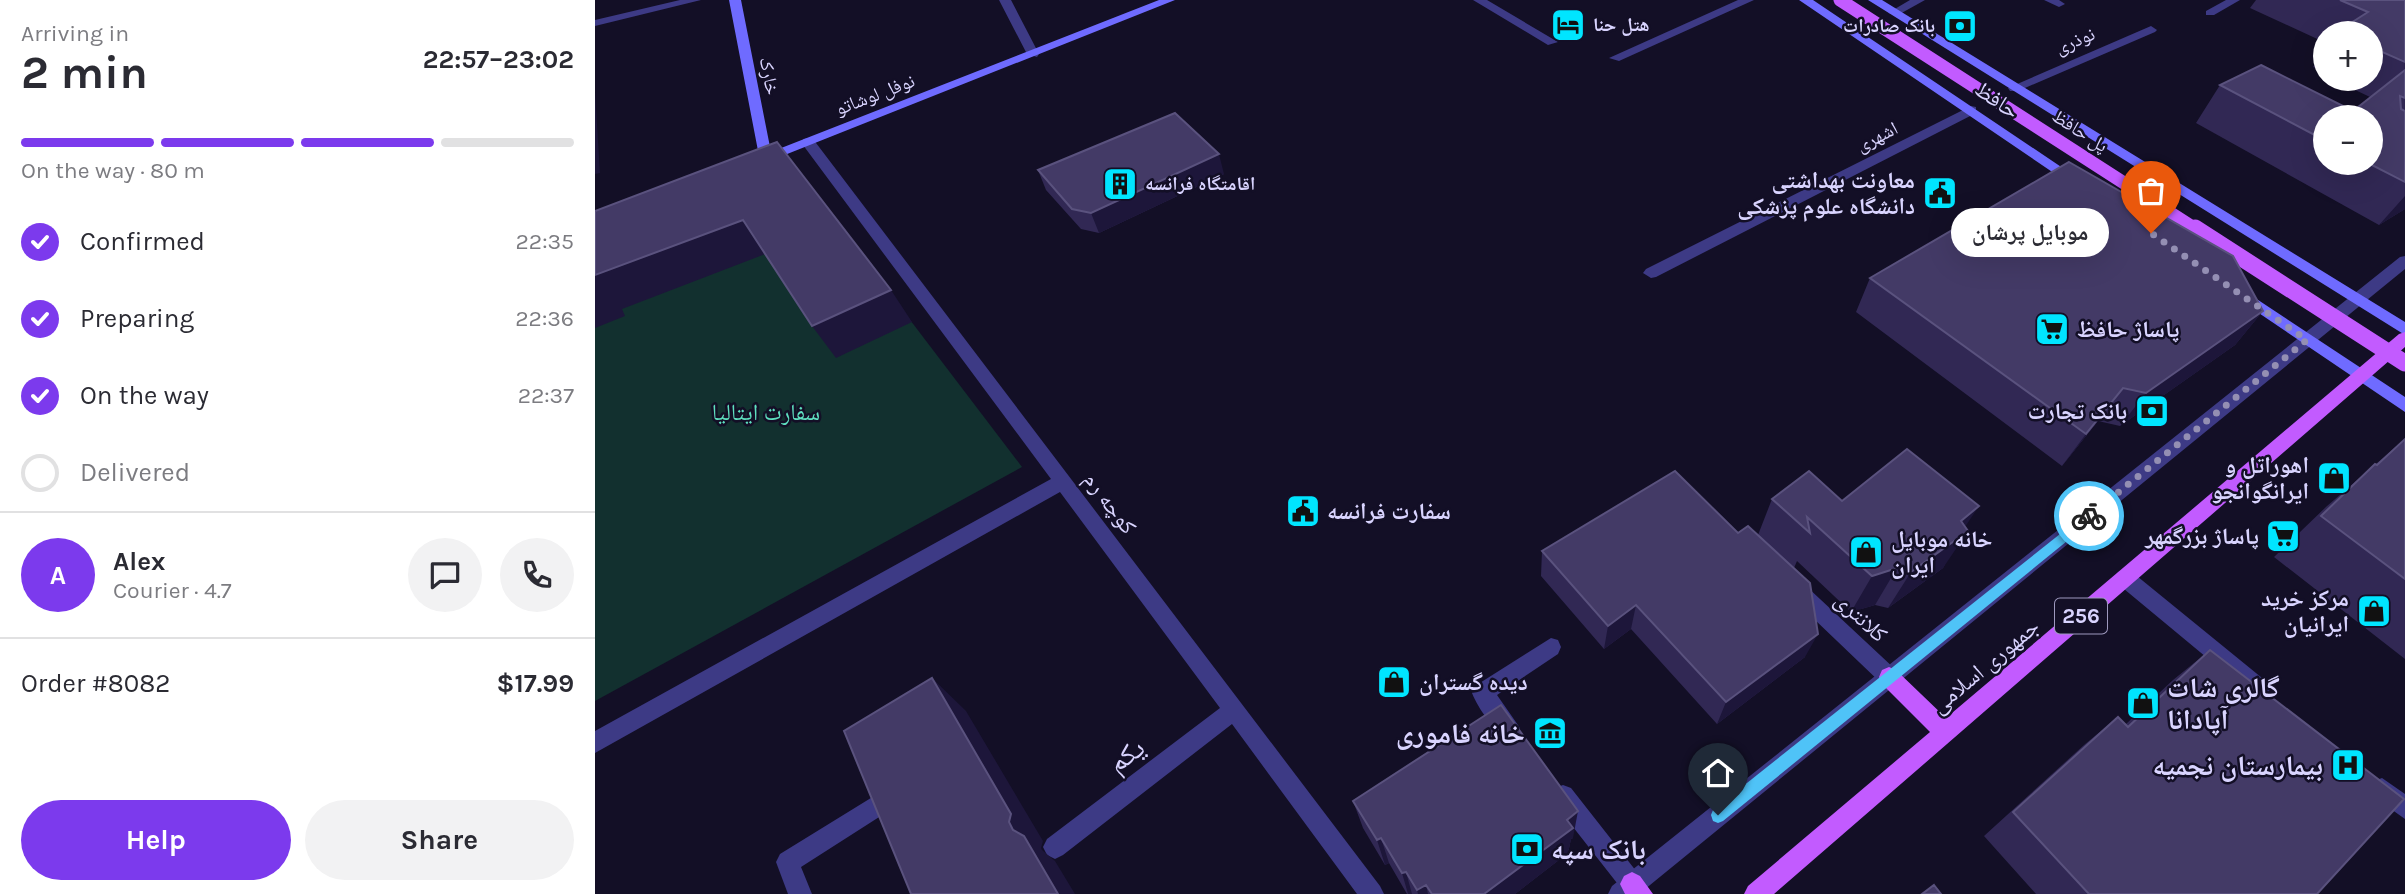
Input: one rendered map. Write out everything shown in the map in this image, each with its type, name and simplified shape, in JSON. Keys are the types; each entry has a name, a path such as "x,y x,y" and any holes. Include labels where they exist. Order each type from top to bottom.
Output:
{"main road":[{"name":"خارک","path":"735,0 760,161"},
{"name":"نوفل لوشاتو","path":"760,161 1169,0"},
{"name":"حافظ","path":"1805,0 2084,187"},
{"name":"پل حافظ","path":"1840,0 2405,363"},
{"name":"حافظ","path":"1874,0 2405,329"},
{"path":"2230,286 2405,406"},
{"name":"جمهوری اسلامی","path":"1756,894 2405,338"},
{"path":"1889,677 1945,732"}],"street":[{"path":"595,23 695,0"},
{"path":"1005,0 1033,54"},
{"path":"1479,0 1552,42"},
{"path":"1615,58 1748,0"},
{"path":"1895,13 1919,0"},
{"path":"2210,13 2234,0"},
{"name":"نوذری","path":"2014,88 2151,30"},
{"name":"اشهری","path":"1651,274 1971,110"},
{"name":"کوچه رم","path":"808,142 1372,894"},
{"path":"1549,778 1631,891 1889,677 2405,261"},
{"path":"595,743 1063,481"},
{"path":"2125,579 2276,702"},
{"name":"کلانتری","path":"1789,582 1889,677"},
{"path":"1523,747 1482,694 1551,647"},
{"name":"یکم","path":"1055,846 1234,710"},
{"path":"2362,772 2405,808"},
{"path":"800,894 788,862 879,804"}],"green space":[{"name":"سفارت ایتالیا","path":"799,174 1022,467 595,701 595,255"}],"building":[{"path":"2340,0 2405,0 2405,62 2383,52 2383,21 2354,21 2368,12"},
{"path":"2261,65 2341,105 2313,105 2313,134 2220,85"},
{"path":"2405,70 2405,98 2400,96 2401,109 2405,111 2405,182 2383,171 2383,105 2361,105 2378,91 2383,91 2383,87"},
{"path":"1175,113 1219,154 1091,213 1072,209 1038,170"},
{"path":"777,142 891,290 812,326 743,220 595,275 595,211"},
{"name":"پاساژ حافظ","path":"2069,162 2233,256 2263,311 2146,393 2123,388 2086,434 1870,278"},
{"path":"2405,439 2405,579 2321,516"},
{"path":"1907,449 1979,506 1961,521 1968,531 1911,572 1897,568 1872,576 1807,517 1810,533 1772,499 1809,471 1842,501"},
{"path":"1675,471 1738,533 1748,526 1810,583 1818,634 1726,702 1636,605 1608,626 1542,551"},
{"path":"2210,650 2404,799 2317,894 2089,894 2013,812 2118,717 2128,727"},
{"path":"932,678 1011,814 1009,822 1013,830 1024,836 1058,894 911,894 844,731"},
{"path":"1501,705 1578,811 1567,820 1573,828 1484,894 1432,894 1426,885 1417,890 1406,872 1402,873 1381,838 1377,840 1353,801"},
{"path":"1934,885 1941,894 1922,894"}],"way so far":[{"path":"2089,516 2307,340 2151,233"}],"place":[{"name":"هتل حنا","path":"1568,25"},
{"name":"بانک صادرات","path":"1960,26"},
{"name":"اقامتگاه فرانسه","path":"1120,184"},
{"name":"معاونت بهداشتی دانشگاه علوم پزشکی","path":"1940,193"},
{"name":"موبایل پرشان","path":"2151,233"},
{"name":"پاساژ حافظ","path":"2052,329"},
{"name":"بانک تجارت","path":"2152,411"},
{"name":"اهوراتل و ایرانگوانجو","path":"2334,478"},
{"name":"سفارت فرانسه","path":"1303,511"},
{"name":"پاساژ بزرگمهر","path":"2283,536"},
{"name":"خانه موبایل ایران","path":"1866,552"},
{"name":"مرکز خرید ایرانیان","path":"2374,611"},
{"name":"دیده گستران","path":"1394,682"},
{"name":"گالری شات آپادانا","path":"2143,703"},
{"name":"خانه فاموری","path":"1550,733"},
{"name":"بیمارستان نجمیه","path":"2348,765"},
{"name":"بانک سپه","path":"1527,849"}],"route":[{"path":"1718,815 2089,516"}]}
